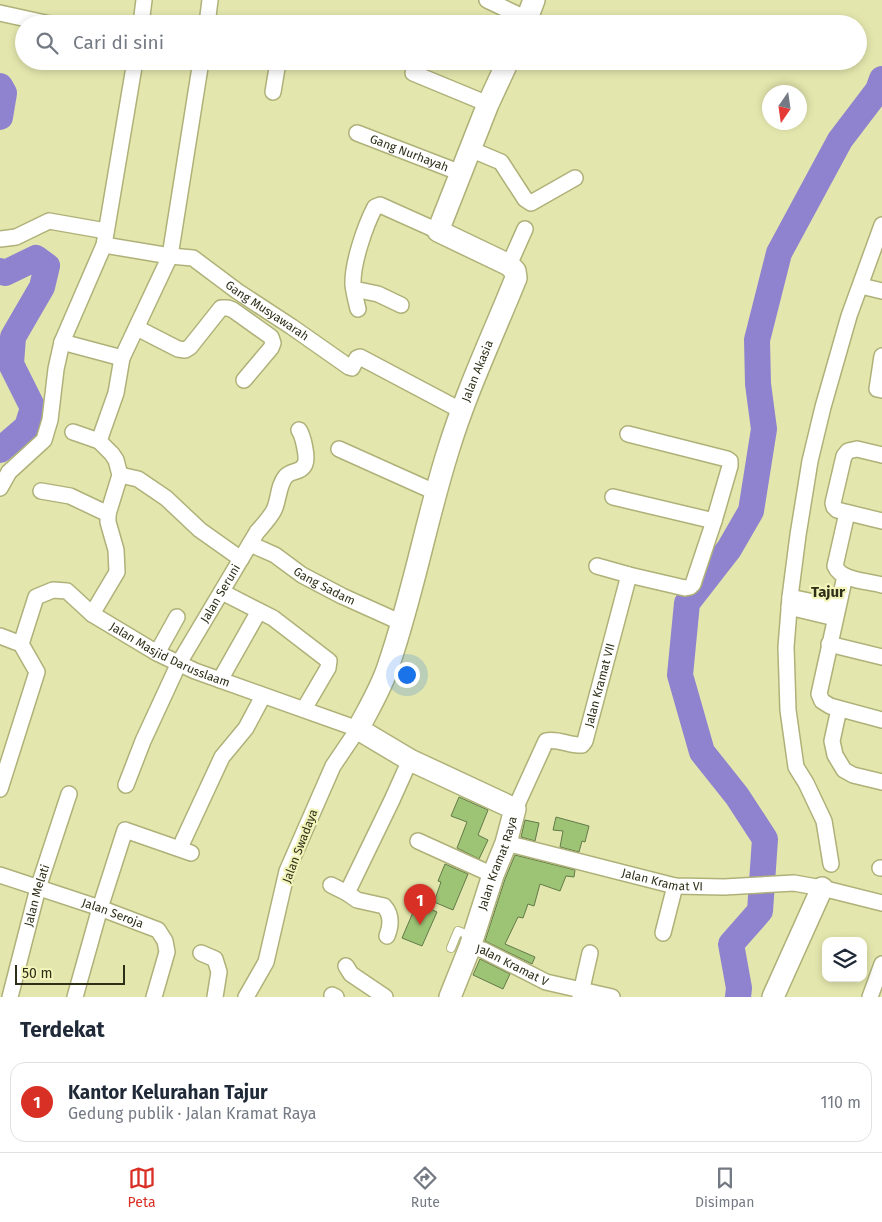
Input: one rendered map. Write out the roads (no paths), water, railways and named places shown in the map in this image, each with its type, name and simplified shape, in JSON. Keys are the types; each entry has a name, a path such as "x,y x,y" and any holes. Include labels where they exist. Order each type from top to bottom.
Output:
{"street":[{"path":"142,15 144,0"},
{"path":"208,15 210,0"},
{"path":"487,0 529,14"},
{"path":"0,13 15,16"},
{"path":"0,488 9,472 44,440 50,420 56,369 62,342 105,238 133,70"},
{"path":"99,442 116,393 122,358 170,256 201,70"},
{"path":"273,92 277,70"},
{"path":"438,231 488,104 504,70"},
{"path":"413,73 488,104"},
{"name":"Gang Nurhayah","path":"357,133 462,173"},
{"path":"470,149 501,162 524,199 531,203 574,178"},
{"path":"358,309 353,283 358,255 367,221 377,205 438,231 509,265 525,229"},
{"path":"0,239 16,237 49,221 170,256"},
{"path":"773,997 831,864 824,821 806,783 796,767 788,710 786,647 793,601 798,535 810,461 837,354 882,225"},
{"name":"Gang Musyawarah","path":"170,256 193,258 237,291 349,367 352,368 358,358 462,411"},
{"name":"Jalan Akasia","path":"358,729 389,666 448,451 462,411 516,278 515,271 509,265"},
{"path":"861,286 882,291"},
{"path":"354,289 378,294 401,305"},
{"path":"137,328 178,349 185,350 190,347 222,308 233,310 271,338 272,343 271,348 244,380"},
{"path":"62,342 122,358"},
{"path":"882,356 877,389 882,390"},
{"name":"Jalan Seruni","path":"126,785 143,741 179,663 257,532 271,516 286,476 301,470 305,465 303,440 298,430"},
{"path":"74,432 99,442 112,454 116,460 120,475 108,514 108,522 116,550 117,572 92,614"},
{"path":"597,566 629,576 685,588 690,587 693,584 714,521 730,462 727,459 628,434"},
{"path":"339,449 437,493"},
{"path":"882,455 857,449 848,451 844,456 833,503 837,510 882,521"},
{"path":"120,475 138,479 166,498 200,530 241,559"},
{"path":"41,491 70,496 108,514"},
{"path":"613,496 714,521"},
{"path":"847,513 835,566 837,572 845,576 882,585"},
{"name":"Gang Sadam","path":"250,544 275,555 302,574 342,596 402,623"},
{"name":"Jalan Kramat VII","path":"515,809 546,741 552,740 576,745 582,745 585,741 629,576"},
{"path":"845,576 818,694 822,701 839,710 882,720"},
{"name":"Jalan Masjid Darusslaam","path":"21,644 36,597 53,590 67,591 92,614 156,653 220,680 358,729"},
{"path":"222,592 273,618 330,661 328,668 304,709"},
{"path":"793,601 836,612"},
{"path":"220,680 259,612"},
{"path":"156,653 177,616"},
{"path":"0,636 21,644 37,672 0,788"},
{"path":"829,644 882,657"},
{"path":"75,997 100,908 125,830 187,847 222,757 246,728 263,696"},
{"path":"839,710 832,741 835,755 844,770 853,775 882,782"},
{"name":"Jalan Kramat Raya","path":"358,729 410,760 515,809 506,843 465,944 450,997"},
{"name":"Jalan Swadaya","path":"246,997 266,962 287,872 333,766 358,729"},
{"path":"346,893 410,760"},
{"name":"Jalan Melati","path":"10,997 38,888 69,794"},
{"path":"418,841 494,875"},
{"name":"Jalan Kramat VI","path":"506,843 675,886 724,887 794,883 882,903"},
{"name":"Jalan Seroja","path":"0,876 100,908 158,930 165,941 167,952 154,997"},
{"path":"331,885 357,900 384,906 390,921 387,936"},
{"path":"663,932 675,886"},
{"name":"Jalan Kramat V","path":"465,944 483,950 546,982 580,994 612,997"},
{"path":"201,953 216,959 218,966 215,997"},
{"path":"580,994 590,953"},
{"path":"870,997 882,964"},
{"path":"346,966 351,974 385,997"}],"waterway":[{"path":"738,997 739,988 731,944 760,911 765,839 737,796 702,752 680,675 687,603 729,549 751,511 764,429 758,384 757,340 779,253 840,140 878,90 882,79"},
{"path":"0,86 4,93 0,117"},
{"path":"0,271 5,273 36,258 47,266 42,287 13,337 11,364 33,408 27,427 0,450"}],"place":[{"name":"Kantor Kelurahan Tajur","path":"420,925"}],"district":[{"name":"Tajur","path":"828,592"}]}
